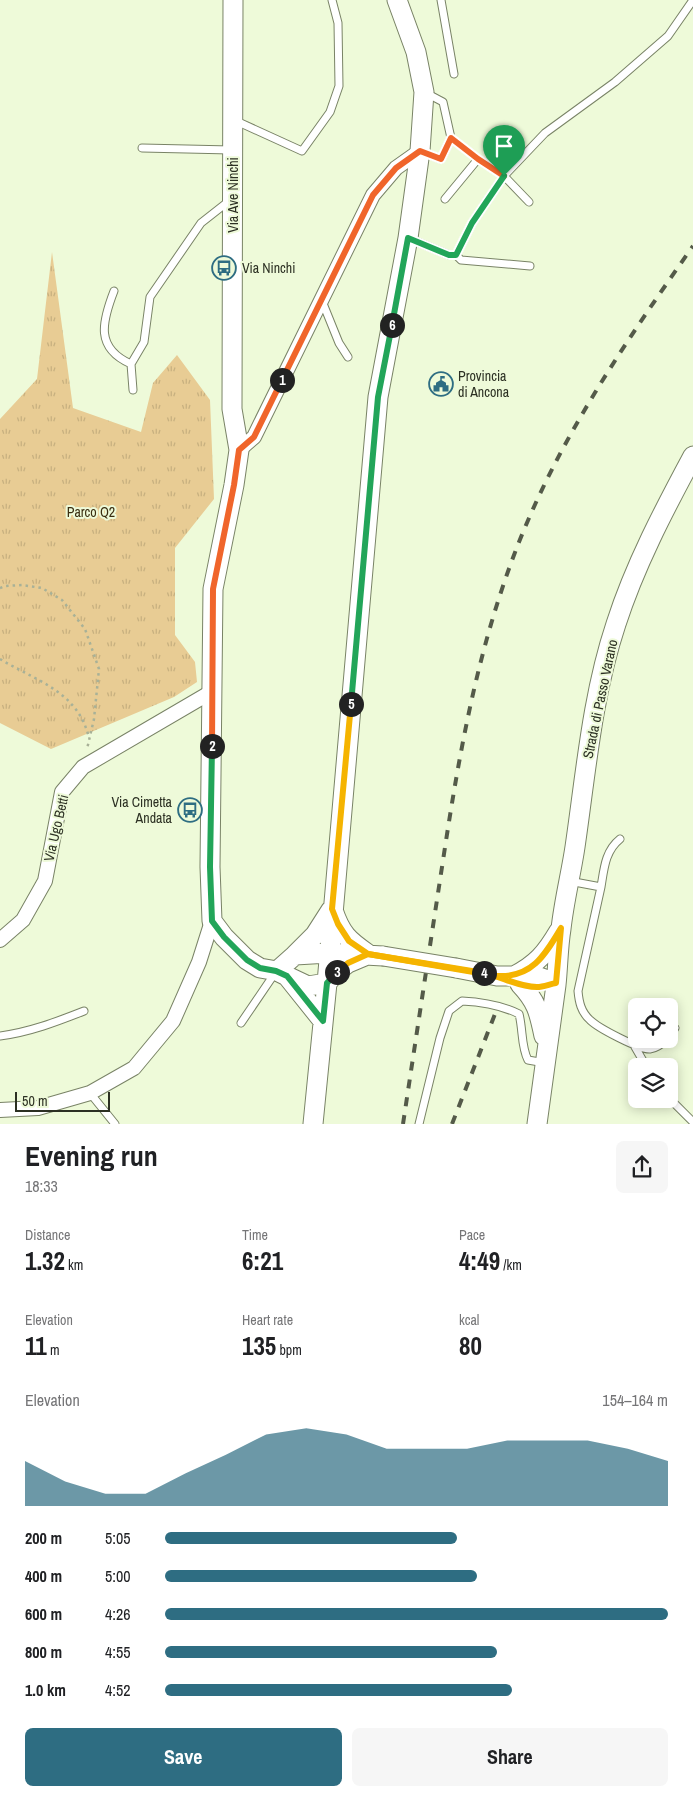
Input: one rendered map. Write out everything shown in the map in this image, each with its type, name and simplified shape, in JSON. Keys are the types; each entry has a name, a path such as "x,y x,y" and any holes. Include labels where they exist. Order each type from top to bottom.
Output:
{"street":[{"name":"Via Ave Ninchi","path":"212,921 210,867 213,589 234,485 239,450 232,409 234,0"},
{"path":"313,1124 378,397 408,238 420,151 424,92 416,52 397,0"},
{"path":"239,450 254,437 373,195 396,168 420,151"},
{"name":"Strada di Passo Varano","path":"537,1124 556,983 561,928 592,725 605,662 616,624 647,547 693,456"},
{"name":"Via Ugo Betti","path":"0,940 23,920 45,881 62,792 83,768 213,691"},
{"path":"282,973 332,909"},
{"path":"332,909 338,924 349,941 375,955"},
{"path":"212,921 224,937 247,960 260,968 282,973 308,986 327,983 335,973 348,963 375,955"},
{"path":"0,1110 38,1108 90,1093 134,1068 173,1021 199,962 212,921"},
{"name":"Strada di Passo Varano","path":"546,1055 538,1009 532,997 510,979 530,968 546,953 561,928"},
{"path":"295,955 329,953 375,955 456,968 510,979 537,987 556,983"},
{"path":"282,973 323,1021"}],"lane":[{"path":"234,120 302,151 330,112 339,86 338,23 332,0"},
{"path":"441,0 454,74"},
{"path":"456,255 472,223 504,176 545,133 615,82 668,36 693,0"},
{"path":"420,151 441,159 451,138 443,102 424,92"},
{"path":"451,138 504,176 529,202"},
{"path":"142,148 233,150"},
{"path":"445,199 478,159"},
{"path":"133,390 131,364 144,342 150,297 201,222 233,198"},
{"path":"408,238 449,255 456,255 461,260 530,266"},
{"path":"114,291 107,309 104,336 109,347 120,359 131,364"},
{"path":"322,299 339,343 348,357"},
{"path":"620,839 612,846 605,863 578,991 580,1006 590,1020 628,1043"},
{"path":"569,881 601,887"},
{"path":"241,1023 282,973"},
{"path":"418,1124 449,1010 462,1001 482,1002 508,1008 519,1014 525,1054 528,1060 546,1055"},
{"path":"0,1036 23,1033 84,1011"},
{"path":"90,1093 115,1124"},
{"path":"678,1107 693,1122"}],"path":[{"path":"0,588 22,585 42,588 62,600 85,629 99,669 94,719 89,740 86,728 77,710 64,696 47,683 24,673 0,659"}],"green space":[{"name":"Parco Q2","path":"52,252 73,408 141,432 153,383 177,355 210,400 214,499 175,548 175,635 195,662 197,682 174,697 51,749 0,723 0,419 37,379"}],"railway":[{"path":"403,1124 448,825 463,743 481,662 504,582 536,502 555,463 620,352 693,246"},
{"path":"452,1124 495,1014"}],"place":[{"name":"Via Ninchi","path":"224,268"},
{"name":"Provincia di Ancona","path":"441,384"},
{"name":"Via Cimetta Andata","path":"190,810"}],"route":[{"path":"504,176 451,138 441,159 420,151 396,168 373,195 254,437 239,450 234,485 213,589 210,867 212,921 224,937 247,960 260,968 276,971 287,976 323,1021 327,983 335,973 348,963 368,954 497,976 512,976 530,968 546,953 561,928 556,983 537,987 520,984 497,976 456,968 368,954 349,941 338,924 332,909 378,397 408,238 449,255 456,255 472,223 504,176"}]}
